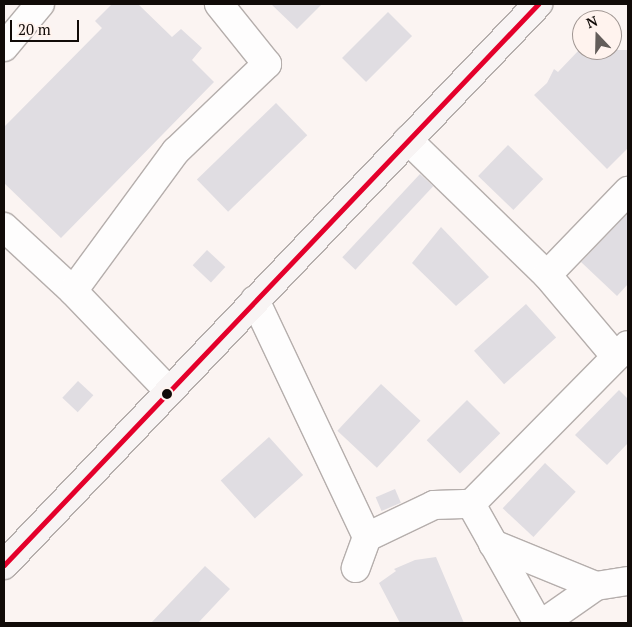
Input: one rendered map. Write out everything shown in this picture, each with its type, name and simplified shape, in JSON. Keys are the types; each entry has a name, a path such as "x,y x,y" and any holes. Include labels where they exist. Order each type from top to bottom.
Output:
{"main road":[{"path":"4,566 538,4"}],"lane":[{"path":"4,46 40,4"},
{"path":"73,292 176,151 267,64 219,4"},
{"path":"356,568 367,537 434,504 471,504 622,351 408,140"},
{"path":"547,275 628,191"},
{"path":"4,227 73,292 169,391"},
{"path":"255,300 367,537"},
{"path":"471,504 538,623"},
{"path":"493,544 596,586"},
{"path":"543,623 596,586 628,581"}],"building":[{"path":"112,4 138,4 172,37 181,29 202,48 192,60 214,82 61,238 4,183 4,127 102,28 95,21"},
{"path":"271,4 322,4 297,29"},
{"path":"388,12 412,36 366,82 342,58"},
{"path":"622,50 628,50 628,148 607,169 534,95 547,83 554,69 558,72 572,57 572,60 622,60"},
{"path":"276,103 307,135 228,212 197,179"},
{"path":"508,145 543,179 513,210 478,176"},
{"path":"420,174 433,186 355,270 342,257"},
{"path":"628,213 628,284 617,296 581,262"},
{"path":"441,227 489,277 456,306 412,263"},
{"path":"207,250 225,267 211,282 193,265"},
{"path":"526,304 556,337 504,384 474,351"},
{"path":"78,381 93,395 78,412 62,398"},
{"path":"381,384 420,421 377,468 337,431"},
{"path":"619,390 628,399 628,443 607,465 575,435"},
{"path":"467,400 500,433 460,474 427,440"},
{"path":"269,437 303,475 255,518 221,480"},
{"path":"545,463 576,492 533,537 503,508"},
{"path":"395,489 401,503 382,511 376,497"},
{"path":"436,557 464,623 400,623 379,583 396,571 394,569 415,560"},
{"path":"205,566 230,589 198,623 151,623"}],"transit line":[{"path":"4,565 538,4"}]}
